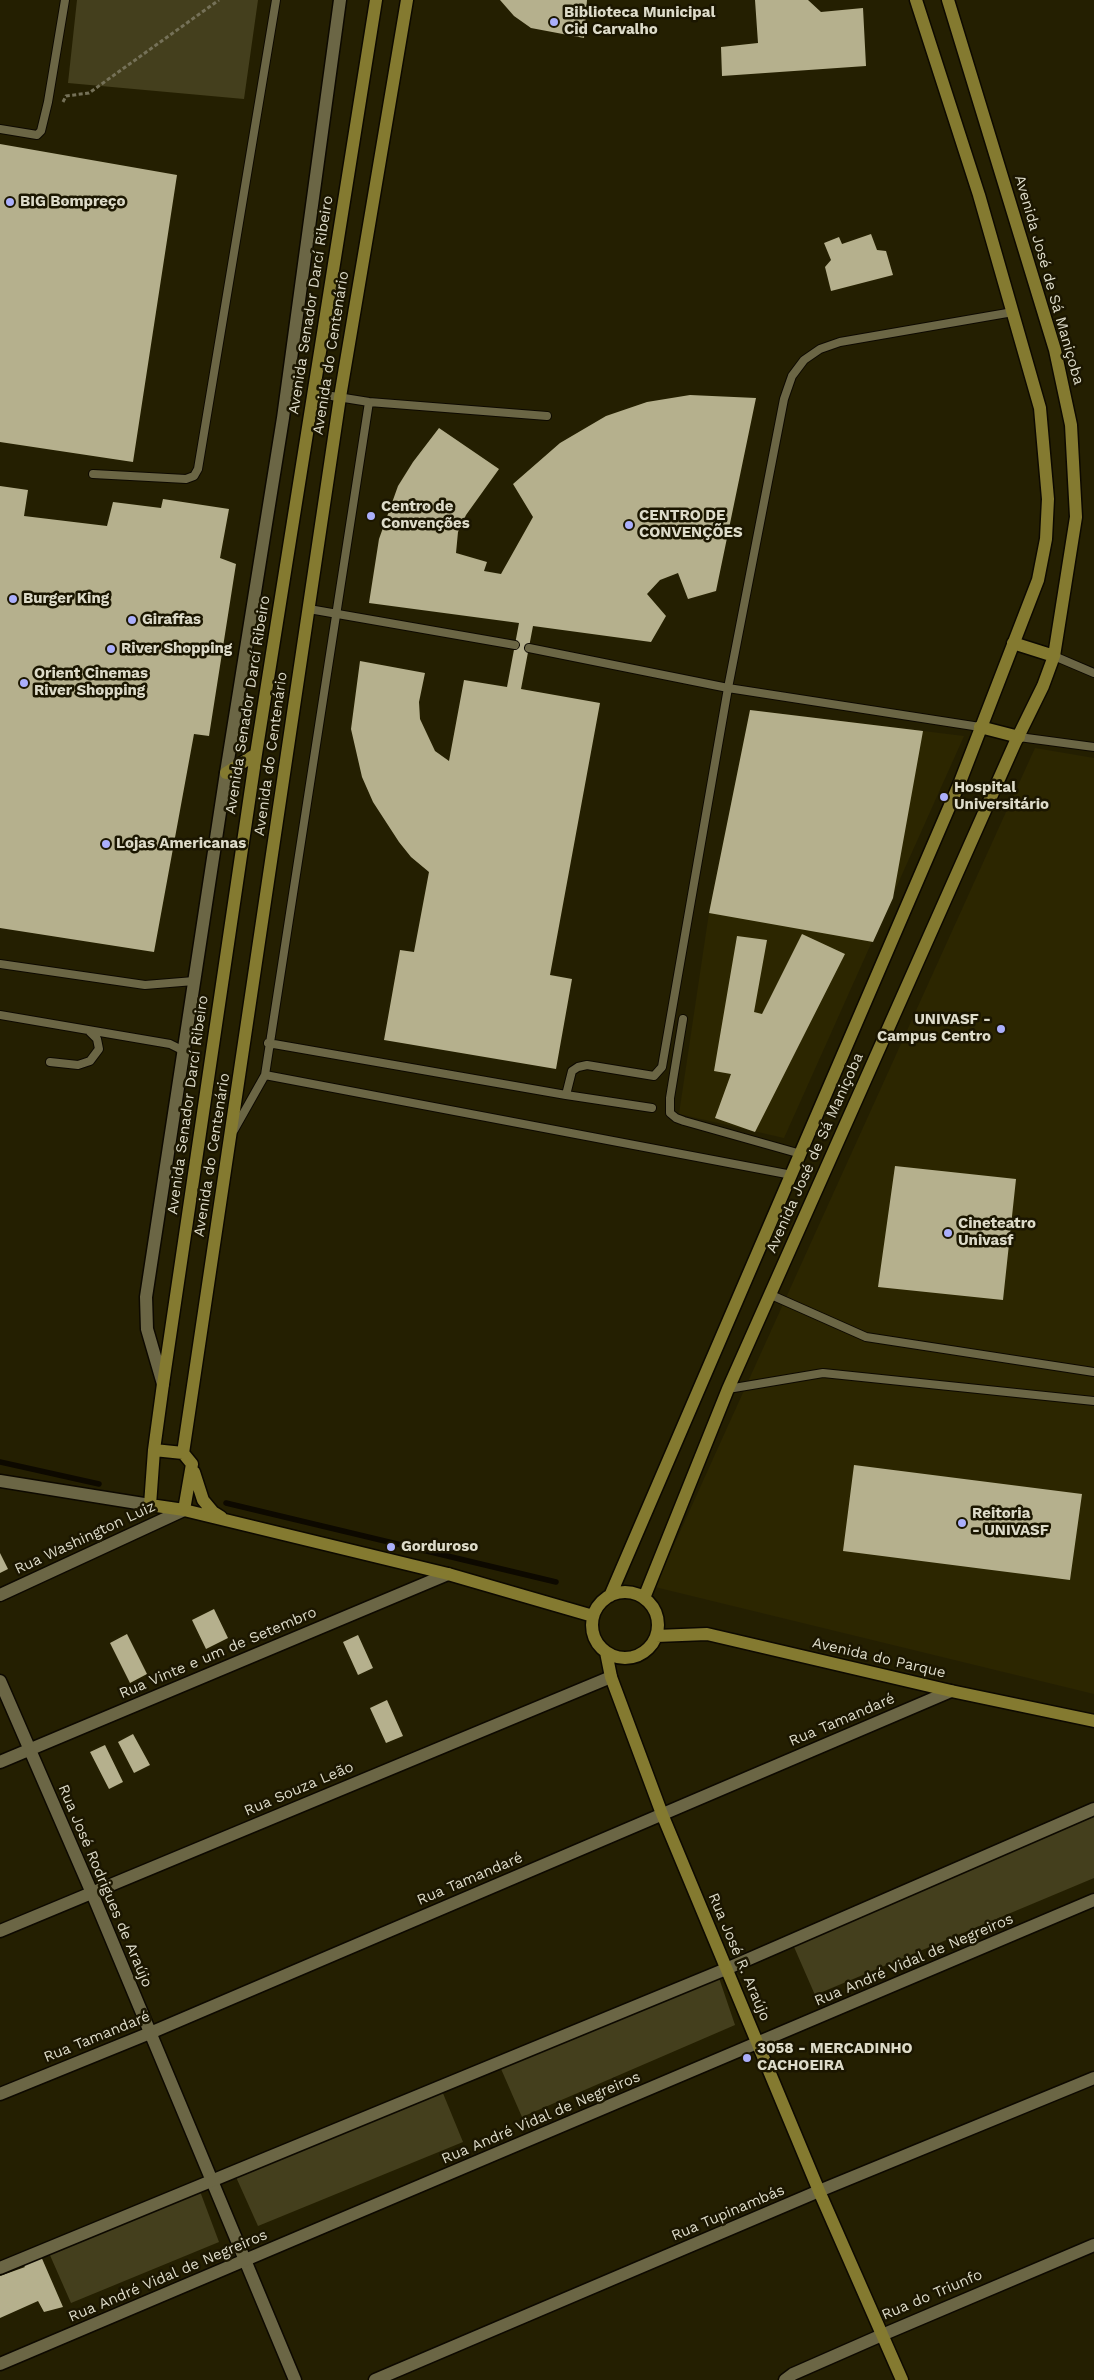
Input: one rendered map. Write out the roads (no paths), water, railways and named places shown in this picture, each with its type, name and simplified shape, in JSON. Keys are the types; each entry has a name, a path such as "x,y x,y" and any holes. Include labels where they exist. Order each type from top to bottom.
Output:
{"main road":[{"name":"Avenida Senador Darcí Ribeiro","path":"150,1505 162,1384 256,754 376,0"},
{"name":"Avenida do Centenário","path":"183,1453 232,1134 340,397 406,0"},
{"name":"Avenida José de Sá Maniçoba","path":"610,1596 960,782 1038,580 1046,540 1048,499 1040,408 979,195 916,0"},
{"name":"Avenida José de Sá Maniçoba","path":"644,1598 728,1389 769,1294 1054,656 1076,517 1072,426 1055,350 948,0"},
{"path":"1013,644 1054,656"},
{"path":"980,727 1019,737"},
{"path":"226,773 256,754"},
{"path":"154,1450 183,1453 192,1464 203,1500 213,1512 230,1521"},
{"path":"184,1510 192,1464"},
{"path":"150,1505 184,1510 448,1574 593,1616"},
{"path":"627,1593 644,1598 656,1615 656,1636 647,1650 632,1658 615,1657 606,1652 594,1636 593,1616 603,1601 610,1596 627,1593"},
{"name":"Avenida do Parque","path":"656,1636 707,1634 951,1691 1094,1721"},
{"name":"Rua José R. Araújo","path":"606,1652 611,1677 662,1814 819,2191 902,2380"}],"street":[{"path":"162,1384 147,1329 146,1297 226,773 283,418 340,0"},
{"path":"0,1481 150,1505"},
{"name":"Rua Washington Luiz","path":"0,1595 184,1510"},
{"name":"Rua Vinte e um de Setembro","path":"0,1762 448,1574"},
{"name":"Rua Souza Leão","path":"0,1931 611,1677"},
{"name":"Rua José Rodrigues de Araújo","path":"0,1681 92,1893 295,2380"},
{"name":"Rua Tamandaré","path":"0,2094 150,2033 951,1691"},
{"path":"0,2268 726,1969 1094,1809"},
{"name":"Rua André Vidal de Negreiros","path":"0,2364 1094,1900"},
{"name":"Rua Tupinambás","path":"375,2380 819,2191 1094,2078"},
{"name":"Rua do Triunfo","path":"786,2380 793,2374 882,2334 1094,2245"}],"lane":[{"path":"0,129 37,135 41,131 48,102 65,0"},
{"path":"94,474 186,479 194,476 198,470 276,0"},
{"path":"566,1095 572,1071 578,1067 586,1065 654,1076 662,1067 728,688 784,399 792,376 804,360 820,349 840,342 1013,312"},
{"path":"313,393 369,402 547,416"},
{"path":"232,1134 265,1074 268,1043 369,402"},
{"path":"309,608 515,645"},
{"path":"529,648 728,688 980,727"},
{"path":"1054,656 1094,673"},
{"path":"1019,737 1094,747"},
{"path":"0,964 145,985 194,981"},
{"path":"0,1015 170,1044 180,1049 184,1054"},
{"path":"683,1019 670,1098 670,1113 684,1121 801,1154"},
{"path":"50,1062 78,1065 94,1058 99,1049 97,1039 85,1029"},
{"path":"268,1043 566,1095 652,1108"},
{"path":"265,1074 792,1176"},
{"path":"769,1294 866,1338 1094,1372"},
{"path":"728,1389 823,1373 1094,1401"}],"waterway":[{"path":"0,1462 99,1484"},
{"path":"226,1503 556,1582"}],"place":[{"name":"Biblioteca Municipal Cid Carvalho","path":"554,22"},
{"name":"BIG Bompreço","path":"10,202"},
{"name":"Centro de Convenções","path":"371,516"},
{"name":"CENTRO DE CONVENÇÕES","path":"629,525"},
{"name":"Burger King","path":"13,599"},
{"name":"Giraffas","path":"132,620"},
{"name":"River Shopping","path":"111,649"},
{"name":"Orient Cinemas River Shopping","path":"24,683"},
{"name":"Hospital Universitário","path":"944,797"},
{"name":"Lojas Americanas","path":"106,844"},
{"name":"UNIVASF - Campus Centro","path":"1001,1029"},
{"name":"Cineteatro Univasf","path":"948,1233"},
{"name":"Reitoria - UNIVASF","path":"962,1523"},
{"name":"Gorduroso","path":"391,1547"},
{"name":"3058 - MERCADINHO CACHOEIRA","path":"747,2058"}]}
